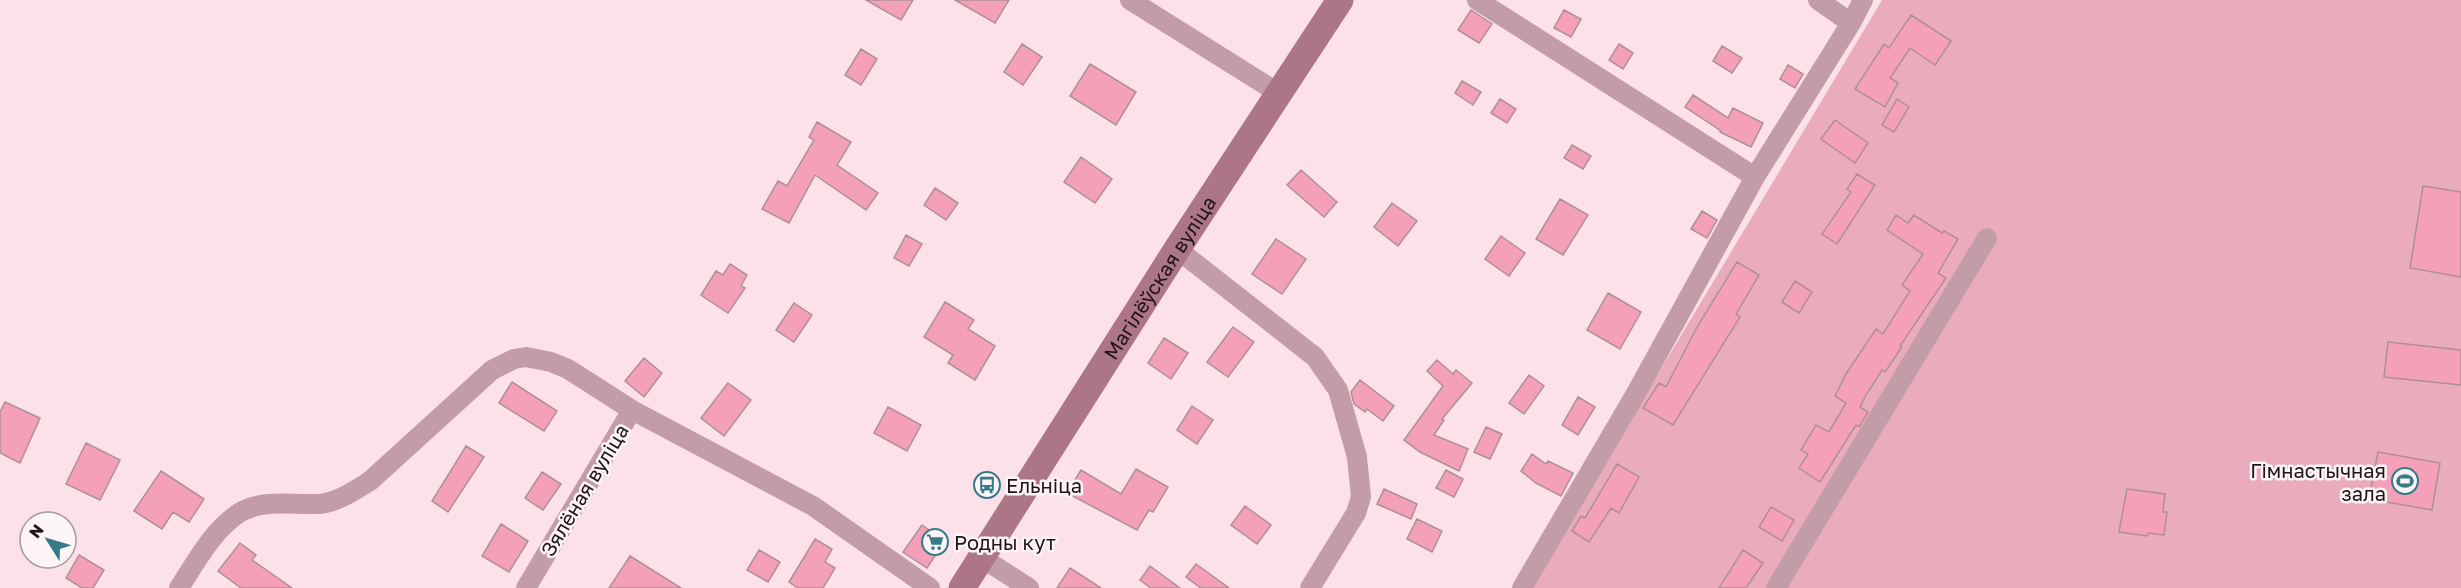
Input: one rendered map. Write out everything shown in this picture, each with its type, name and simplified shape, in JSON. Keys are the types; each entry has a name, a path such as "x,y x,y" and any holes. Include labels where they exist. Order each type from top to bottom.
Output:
{"main road":[{"name":"Магілёўская вуліца","path":"962,588 1177,249 1340,0"}],"street":[{"path":"1130,0 1280,94"},
{"path":"1477,0 1755,177"},
{"path":"1818,0 1851,23"},
{"path":"1522,588 1635,395 1755,177 1863,0"},
{"path":"1776,588 1987,238"},
{"path":"1177,249 1315,357 1338,390 1358,457 1361,497 1356,513 1310,588"},
{"name":"Зялёная вуліца","path":"178,588 218,530 240,512 262,505 291,502 317,504 356,490 370,481 473,386 500,365 514,359 539,359 551,362 584,378 632,410 526,588"},
{"path":"632,410 805,501 930,588"},
{"path":"982,558 1029,588"}],"shaded area":[{"path":"1882,0 2461,0 2461,588 1533,588 1643,399"}],"building":[{"path":"866,0 913,0 901,20"},
{"path":"955,0 1009,0 995,23"},
{"path":"1471,10 1492,24 1479,43 1458,30"},
{"path":"1564,10 1581,19 1571,37 1554,28"},
{"path":"1911,15 1951,41 1935,65 1910,48 1890,78 1898,83 1885,107 1855,89 1884,44 1889,48"},
{"path":"1022,44 1042,57 1023,85 1004,72"},
{"path":"1619,44 1633,53 1623,69 1609,60"},
{"path":"1722,46 1742,58 1732,73 1713,61"},
{"path":"861,49 877,59 861,85 845,75"},
{"path":"1090,64 1136,92 1116,125 1070,96"},
{"path":"1788,65 1803,74 1795,88 1780,79"},
{"path":"1462,81 1481,92 1473,105 1455,93"},
{"path":"1693,95 1728,118 1733,108 1763,123 1751,147 1720,132 1685,107"},
{"path":"1500,99 1516,109 1507,123 1491,113"},
{"path":"1897,99 1909,107 1894,132 1882,125"},
{"path":"1835,120 1868,143 1855,163 1821,139"},
{"path":"817,122 851,142 837,165 878,193 866,210 815,175 789,223 762,209 778,181 787,186 814,140 809,137"},
{"path":"1572,145 1591,156 1583,169 1564,158"},
{"path":"1081,157 1112,179 1095,203 1064,182"},
{"path":"1301,170 1337,202 1324,217 1287,185"},
{"path":"1857,174 1875,185 1837,244 1822,234 1851,192 1847,189"},
{"path":"2423,186 2461,192 2461,277 2410,268"},
{"path":"935,188 958,203 946,220 924,205"},
{"path":"1560,199 1588,215 1563,255 1536,239"},
{"path":"1392,203 1417,221 1398,246 1374,227"},
{"path":"1702,211 1717,220 1707,238 1691,229"},
{"path":"1896,215 1908,223 1914,215 1942,233 1944,231 1958,239 1938,273 1946,278 1885,372 1882,370 1866,395 1860,407 1868,412 1859,427 1856,425 1820,482 1799,468 1808,454 1801,450 1816,425 1829,432 1846,403 1835,396 1846,374 1876,329 1883,334 1910,291 1902,285 1923,254 1887,230"},
{"path":"906,235 922,244 909,266 894,258"},
{"path":"1501,236 1525,253 1509,276 1485,259"},
{"path":"1276,239 1306,259 1282,294 1252,274"},
{"path":"1737,262 1759,275 1736,314 1740,317 1673,425 1643,408 1659,383 1666,387 1697,327"},
{"path":"730,264 747,275 741,286 745,288 728,313 701,295 716,271 723,275"},
{"path":"1795,281 1812,292 1799,313 1782,302"},
{"path":"1608,293 1641,312 1620,349 1587,330"},
{"path":"945,302 974,320 968,329 995,346 975,380 948,363 953,355 924,337"},
{"path":"794,303 812,315 794,342 776,330"},
{"path":"1233,327 1254,342 1228,377 1207,362"},
{"path":"1164,338 1188,353 1171,379 1148,363"},
{"path":"2388,342 2461,350 2461,385 2384,377"},
{"path":"644,358 662,373 644,397 625,381"},
{"path":"1437,360 1453,374 1456,370 1472,383 1442,419 1444,420 1434,435 1468,449 1459,471 1420,452 1404,440 1443,386 1427,371"},
{"path":"1529,375 1544,386 1524,414 1509,403"},
{"path":"1360,380 1394,406 1383,421 1367,409 1365,412 1354,404 1351,392"},
{"path":"512,382 557,411 544,431 499,403"},
{"path":"728,383 751,400 724,436 701,418"},
{"path":"1578,397 1595,407 1578,435 1562,425"},
{"path":"5,402 40,418 20,463 0,453 0,412"},
{"path":"1192,406 1213,420 1197,444 1177,430"},
{"path":"888,407 921,425 907,451 874,433"},
{"path":"1486,427 1502,434 1490,459 1474,452"},
{"path":"86,443 120,460 100,500 66,484"},
{"path":"466,446 484,457 448,512 432,501"},
{"name":"Гімнастычная зала","path":"2378,452 2440,463 2432,510 2369,499"},
{"path":"1532,454 1546,464 1548,461 1573,473 1561,496 1536,483 1521,471"},
{"path":"1617,464 1639,477 1619,513 1611,508 1589,542 1572,531 1581,516 1585,518"},
{"path":"1136,469 1168,487 1153,512 1149,510 1137,530 1067,493 1081,470 1121,494"},
{"path":"1446,470 1463,479 1454,497 1436,488"},
{"path":"161,471 204,499 189,522 173,512 162,529 134,511"},
{"path":"542,472 561,484 543,510 525,498"},
{"path":"1384,489 1417,504 1411,519 1377,504"},
{"path":"2127,489 2165,494 2163,512 2167,512 2164,535 2148,533 2147,536 2119,532"},
{"path":"1245,506 1271,525 1257,544 1231,525"},
{"path":"1771,507 1794,520 1782,541 1759,527"},
{"path":"1417,519 1442,531 1432,552 1407,539"},
{"path":"501,524 528,541 509,572 482,556"},
{"path":"922,525 945,541 927,568 903,552"},
{"path":"815,539 832,549 825,562 835,568 823,588 798,588 789,582"},
{"path":"240,543 256,555 252,560 292,588 241,588 218,571"},
{"path":"759,550 780,562 768,582 747,570"},
{"path":"1743,550 1763,563 1746,588 1719,588"},
{"path":"79,555 104,570 93,588 82,588 66,578 71,570 78,570"},
{"path":"630,556 681,588 609,588"},
{"path":"1196,564 1229,588 1201,588 1186,577"},
{"path":"1150,566 1180,588 1151,588 1140,580"},
{"path":"1070,568 1101,588 1057,588"}],"place":[{"name":"Гімнастычная зала","path":"2405,481"},
{"name":"Ельніца","path":"987,485"},
{"name":"Родны кут","path":"935,542"}]}
